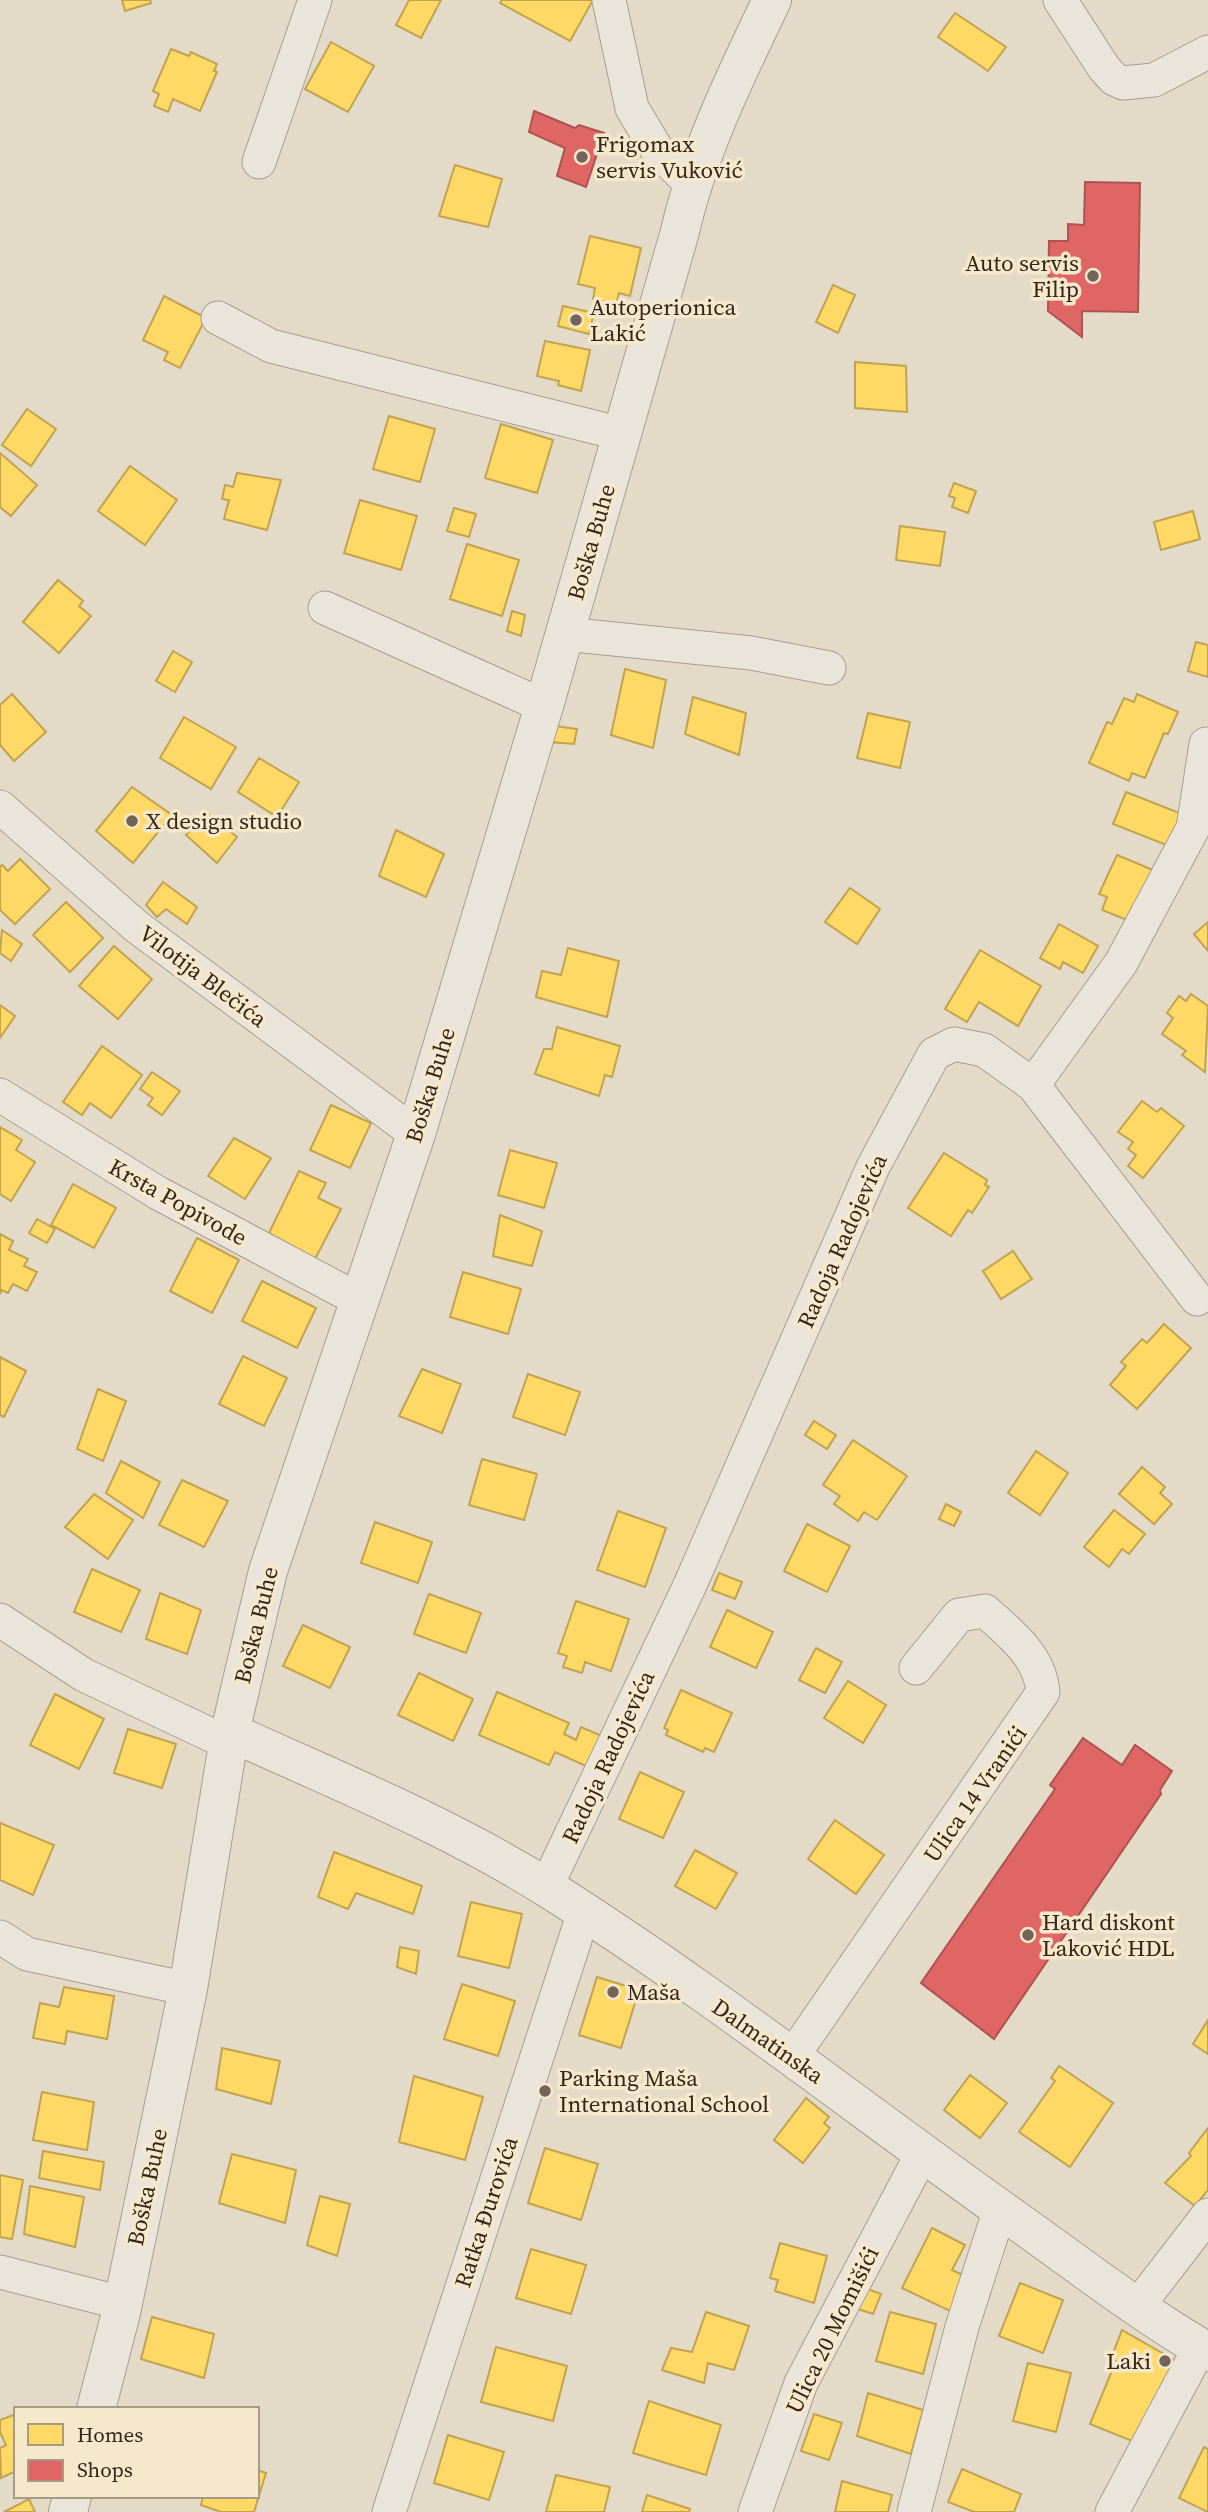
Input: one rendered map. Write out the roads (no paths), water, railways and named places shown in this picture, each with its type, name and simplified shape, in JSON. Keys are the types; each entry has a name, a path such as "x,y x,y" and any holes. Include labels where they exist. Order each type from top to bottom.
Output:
{"street":[{"path":"259,162 315,0"},
{"path":"609,0 632,108 657,150 691,184"},
{"name":"Boška Buhe","path":"96,2407 122,2304 188,1989 229,1738 268,1571 416,1134 565,634 691,184 728,92 772,0"},
{"path":"1059,0 1104,68 1114,79 1124,83 1145,83 1208,52"},
{"path":"218,318 271,346 622,434"},
{"path":"325,608 544,706"},
{"path":"565,634 751,653 829,668"},
{"path":"1033,1085 1121,963 1193,828 1206,744"},
{"name":"Vilotija Blečića","path":"0,807 137,926 416,1134"},
{"name":"Radoja Radojevića","path":"546,1887 690,1585 873,1167 934,1054 954,1044 984,1050 1033,1085 1197,1299"},
{"name":"Krsta Popivode","path":"0,1095 158,1193 361,1301"},
{"name":"Ulica 14 Vranići","path":"792,2057 1043,1692 1039,1669 1013,1636 985,1611 958,1615 916,1668"},
{"path":"0,1620 84,1675 229,1738"},
{"name":"Dalmatinska","path":"229,1738 447,1831 546,1887 792,2057 922,2154 1137,2307 1204,2349"},
{"name":"Ratka Đurovića","path":"389,2512 583,1912"},
{"path":"0,1937 27,1954 188,1989"},
{"name":"Ulica 20 Momišići","path":"755,2512 801,2383 922,2154"},
{"path":"914,2512 962,2327 1000,2209"},
{"path":"1137,2307 1208,2215"},
{"path":"0,2272 122,2304"},
{"path":"1112,2512 1204,2349"}],"place":[{"name":"Frigomax servis Vuković","path":"582,157"},
{"name":"Auto servis Filip","path":"1093,276"},
{"name":"Autoperionica Lakić","path":"576,320"},
{"name":"X design studio","path":"132,821"},
{"name":"Hard diskont Laković HDL","path":"1028,1935"},
{"name":"Maša","path":"613,1992"},
{"name":"Parking Maša International School","path":"545,2091"},
{"name":"Laki","path":"1165,2361"}]}
